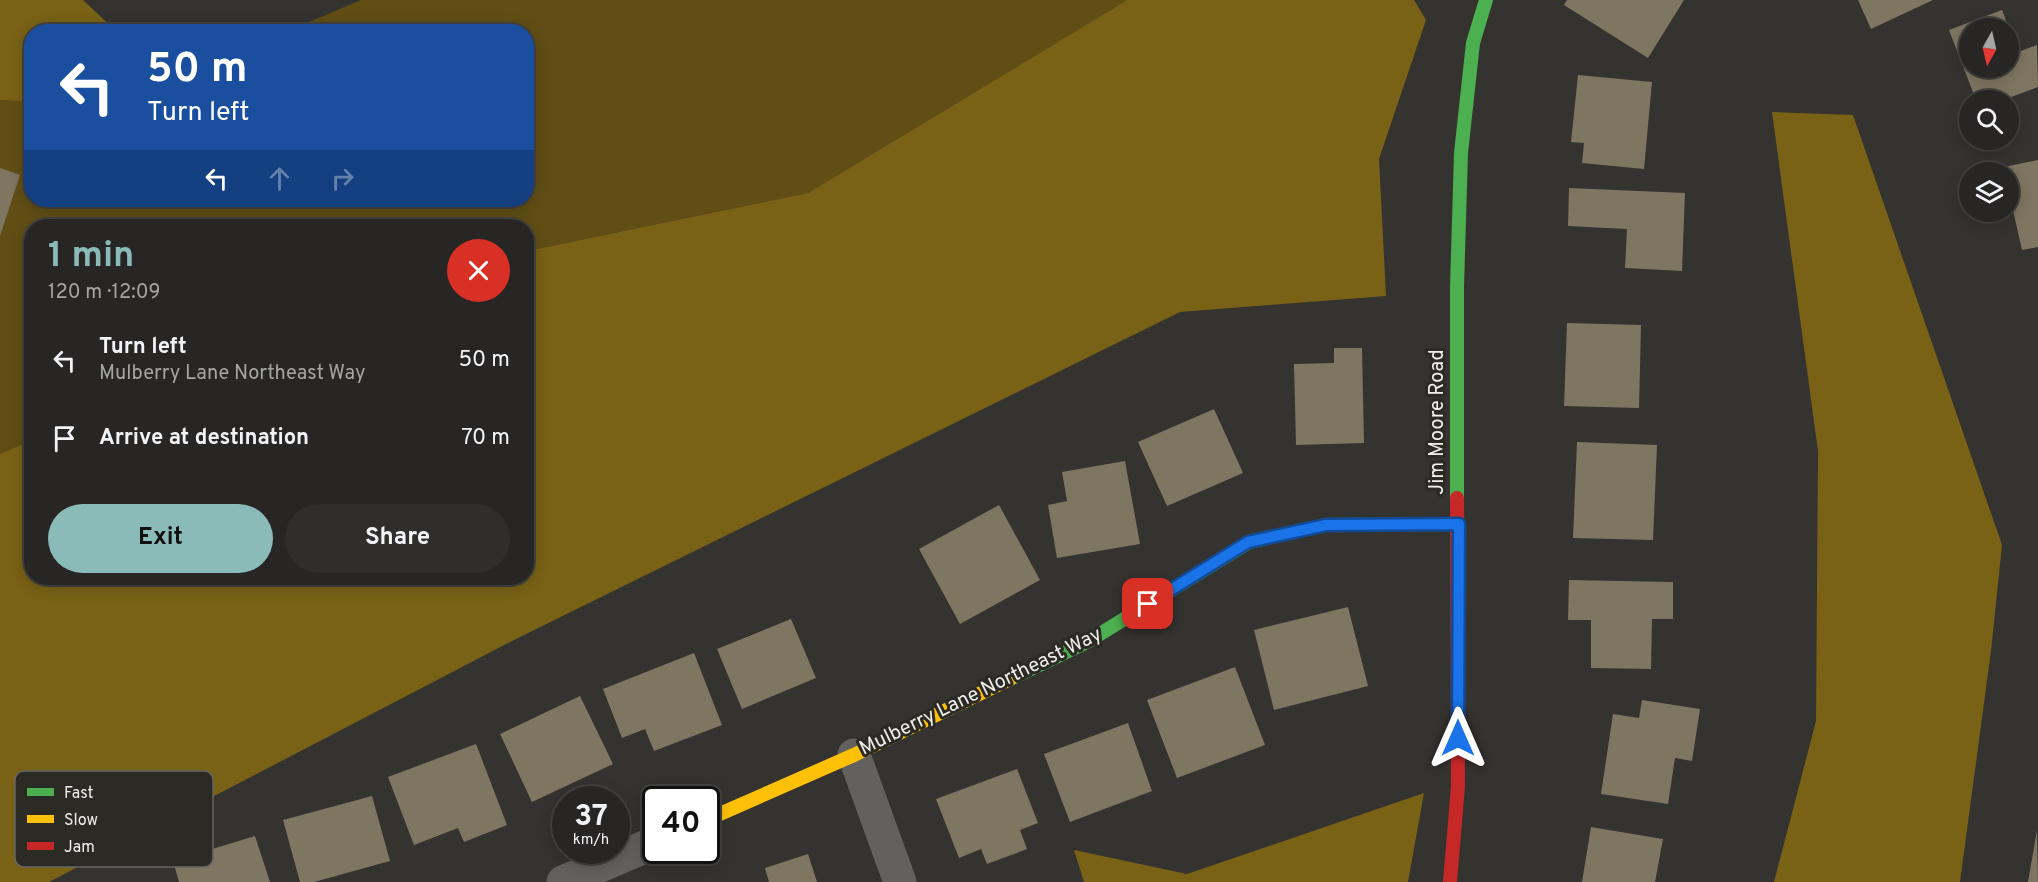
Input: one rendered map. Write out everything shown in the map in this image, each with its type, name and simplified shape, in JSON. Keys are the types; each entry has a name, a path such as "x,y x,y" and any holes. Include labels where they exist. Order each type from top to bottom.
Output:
{"street":[{"name":"Jim Moore Road","path":"1450,882 1458,786 1459,524 1456,287 1461,153 1473,43 1486,0"},
{"name":"Mulberry Lane Northeast Way","path":"720,813 854,755 1087,642 1248,542 1326,525 1459,524"},
{"path":"854,755 900,882"},
{"path":"563,882 642,848"}],"shaded area":[{"path":"0,0 83,0 109,24 24,24 24,102 0,100"},
{"path":"361,0 1127,0 808,193 534,250 534,219 24,219 24,443 0,454 0,100 24,102 24,207 534,207 534,24 304,24"},
{"path":"1127,0 1414,0 1426,20 1379,159 1386,296 1180,312 516,639 213,797 213,771 15,771 15,867 78,867 49,882 0,882 0,454 24,443 24,585 534,585 534,250 808,193"},
{"path":"1772,112 1853,115 2002,545 1991,651 1960,882 1774,882 1816,721 1818,451"},
{"path":"1424,793 1408,882 1084,882 1074,850 1187,874"}],"building":[{"path":"1567,0 1684,0 1648,58 1564,5"},
{"path":"1858,0 1933,0 1871,29"},
{"path":"2002,10 2005,18 1981,18"},
{"path":"1959,26 1959,56 1949,30"},
{"path":"2037,45 2038,87 2019,94 2019,90 1972,90 1968,78 2019,78 2019,52"},
{"path":"1578,75 1652,82 1644,169 1582,163 1584,143 1571,142"},
{"path":"2038,160 2038,247 2022,250 2016,222 2019,222 2019,164"},
{"path":"0,168 20,175 0,236"},
{"path":"1569,188 1685,193 1682,271 1625,268 1627,229 1568,226"},
{"path":"1567,323 1641,325 1639,408 1564,406"},
{"path":"1334,348 1362,348 1364,443 1296,445 1294,364 1334,363"},
{"path":"1214,409 1243,473 1167,506 1138,442"},
{"path":"1577,442 1657,445 1653,540 1573,538"},
{"path":"1125,461 1140,544 1057,558 1048,505 1067,501 1062,472"},
{"path":"999,505 1040,580 960,624 919,549"},
{"path":"1569,580 1673,582 1673,619 1652,619 1651,669 1591,668 1591,620 1568,620"},
{"path":"1348,607 1368,686 1274,710 1254,630"},
{"path":"791,619 816,678 742,709 717,649"},
{"path":"694,653 722,725 654,751 645,729 622,738 603,689"},
{"path":"1235,667 1265,745 1177,778 1147,700"},
{"path":"580,696 613,764 566,786 552,786 552,793 532,802 500,734"},
{"path":"1642,700 1700,709 1692,761 1675,758 1668,804 1601,794 1613,714 1639,718"},
{"path":"1128,723 1152,791 1070,822 1044,754"},
{"path":"476,744 507,825 464,842 458,828 414,845 388,777"},
{"path":"1017,769 1038,823 1020,830 1027,849 987,864 981,849 959,858 936,799"},
{"path":"372,796 390,861 314,882 300,882 283,820"},
{"path":"1591,827 1663,839 1655,882 1582,882"},
{"path":"2037,830 2038,882 2028,882"},
{"path":"255,836 270,882 179,882 175,867 213,867 213,849"},
{"path":"808,854 817,882 769,882 765,868"}],"traffic: fast":[{"path":"1457,498 1457,287 1461,153 1473,43 1486,0"},
{"path":"1010,679 1087,642 1249,542 1326,525 1459,524"}],"traffic: slow":[{"path":"720,814 854,755 1010,679"}],"traffic: jam":[{"path":"1450,882 1458,786 1457,498"}],"route":[{"path":"1148,604 1248,542 1326,525 1459,524 1458,738"}]}
